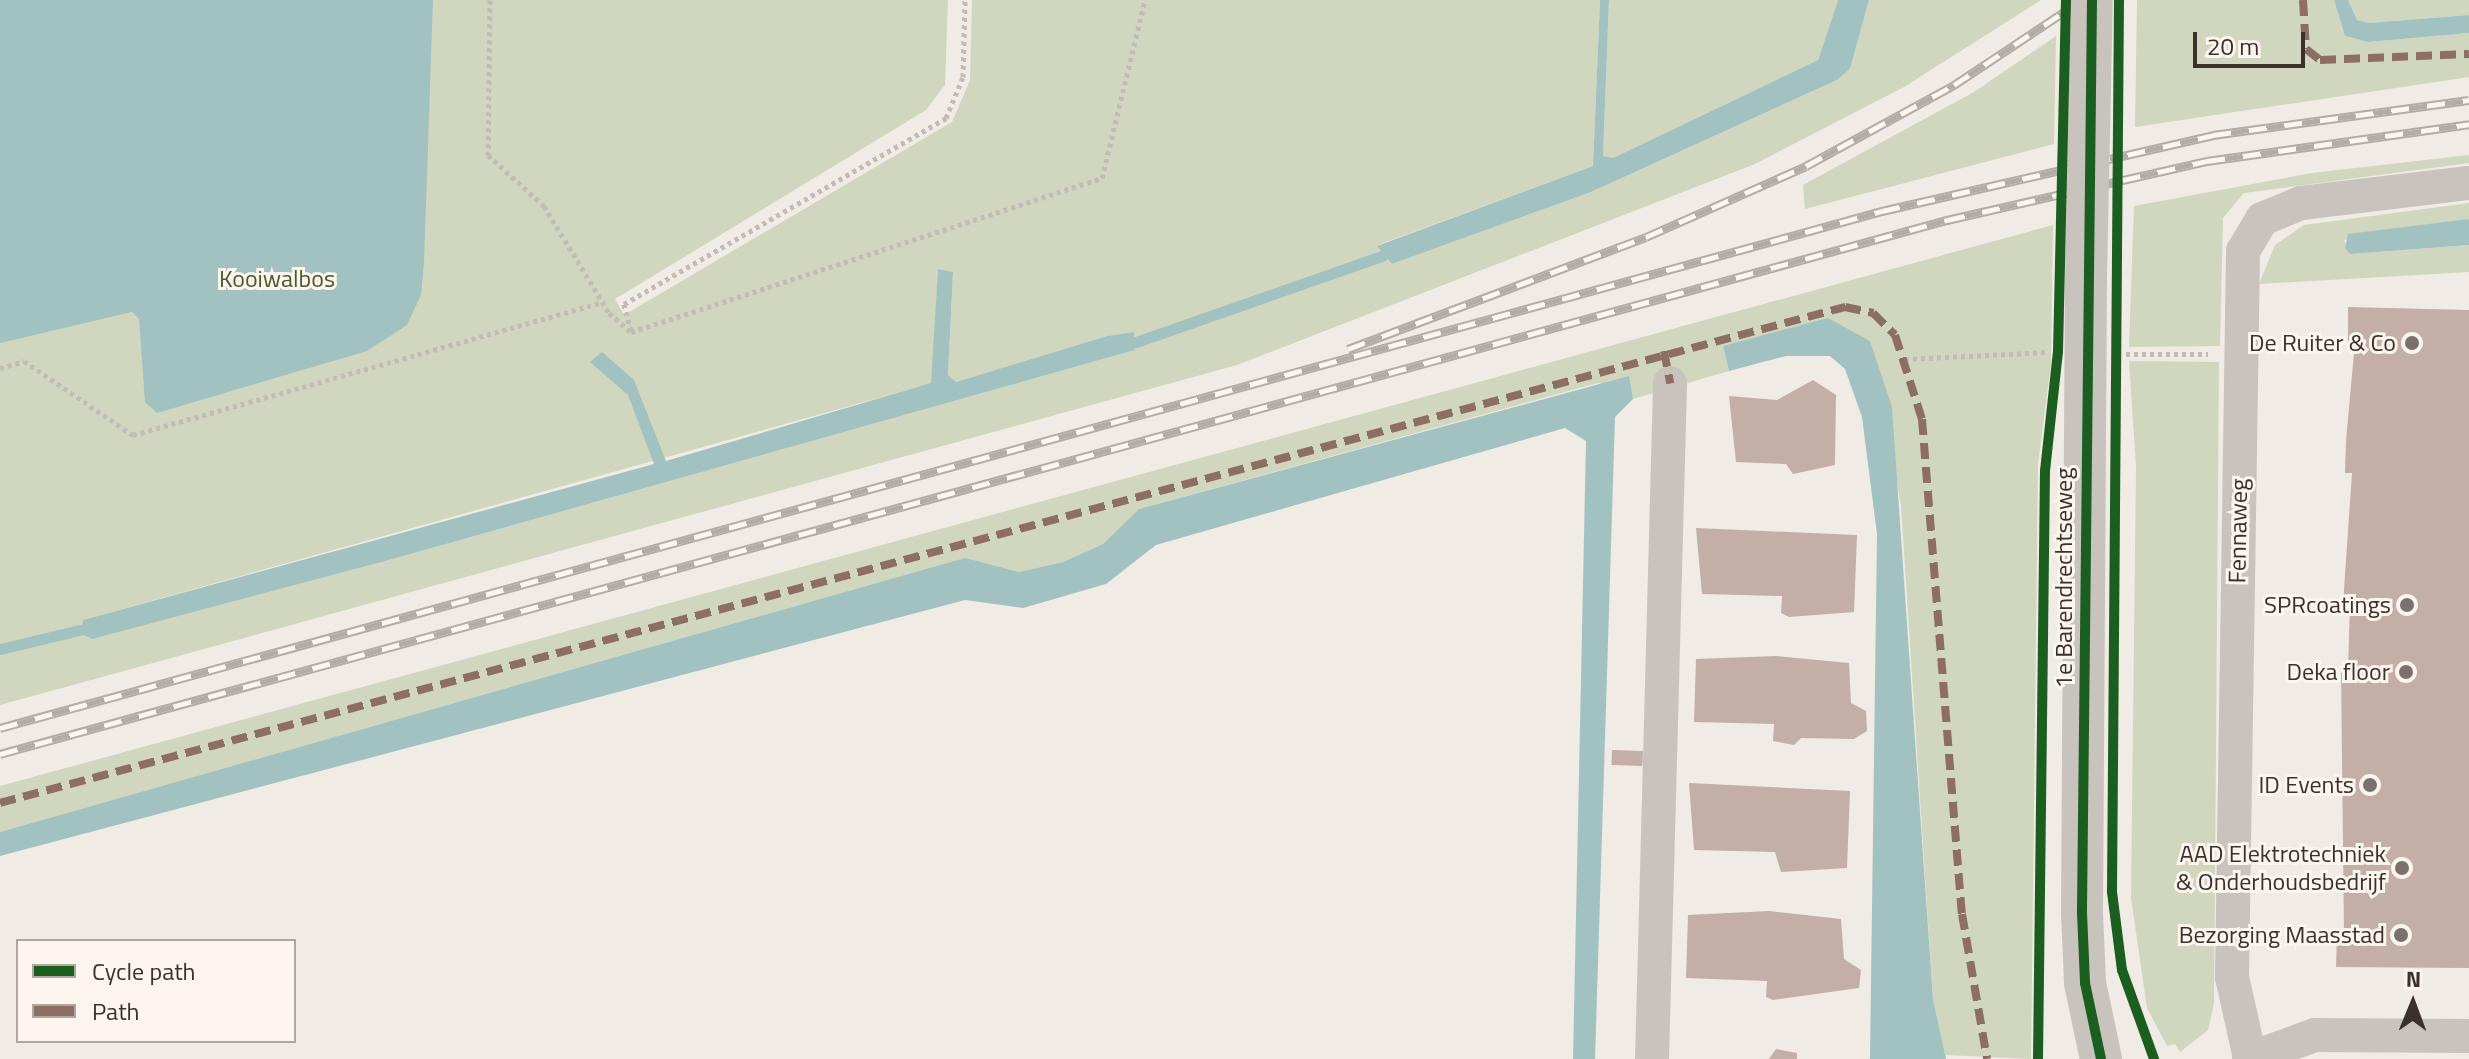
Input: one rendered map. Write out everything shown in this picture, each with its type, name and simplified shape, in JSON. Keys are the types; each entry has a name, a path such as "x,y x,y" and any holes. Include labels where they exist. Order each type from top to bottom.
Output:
{"street":[{"name":"1e Barendrechtseweg","path":"2092,0 2086,277 2082,913 2085,983 2101,1059"},
{"name":"Fennaweg","path":"2250,1059 2232,977 2243,251 2262,219 2301,203 2469,183"},
{"path":"1652,1059 1670,383"},
{"path":"2250,1059 2315,1035 2469,1036"}],"path":[{"path":"490,0 483,141 544,206 602,302 621,329 631,332 1102,178 1145,0"},
{"path":"631,332 624,304 946,118 963,77 965,0"},
{"path":"0,368 24,361 133,435 602,302"},
{"path":"2057,366 2059,338"},
{"path":"2112,340 2113,369"},
{"path":"1905,359 2058,352"},
{"path":"2112,354 2241,354"}],"green space":[{"name":"Kooiwalbos","path":"0,0 948,0 945,85 926,110 615,299 624,315 952,122 970,80 972,0 1600,0 1593,166 1378,245 1392,264 1591,192 1837,80 1850,69 1869,0 2041,0 1904,87 1755,164 1237,365 0,705","holes":["938,270 953,273 948,376 956,382 1107,336 1134,332 1135,350 400,557 84,636 83,620 932,383"]},
{"path":"1609,0 1838,0 1818,60 1613,158 1603,156"},
{"path":"2137,0 2334,0 2345,36 2368,42 2469,33 2469,77 2135,127"},
{"path":"2348,0 2469,0 2469,15 2369,23 2357,20"},
{"path":"2056,36 2054,144 1805,209 1803,185 1974,92"},
{"path":"2469,155 2469,163 2244,193 2223,218 2220,346 2129,347 2134,206 2312,173"},
{"path":"2469,203 2469,219 2344,240 2351,254 2469,245 2469,272 2259,284 2275,245 2304,225"},
{"path":"2053,225 2051,364 2038,464 2031,1059 1945,1055 1933,999 1901,506 1870,341 1723,346 1729,371 1633,399 1630,389 1598,383 1139,509 1103,544 1063,562 1019,572 965,559 0,832 0,786"},
{"path":"2129,361 2219,362 2214,1004 2208,1030 2180,1052 2175,1044 2167,1046 2147,1008 2131,898 2136,467"}],"water":[{"path":"0,0 433,0 424,262 421,295 407,325 367,351 157,413 145,402 139,319 132,312 0,343"},
{"path":"1600,0 1609,0 1603,156 1613,158 1818,60 1838,0 1869,0 1850,69 1837,80 1591,192 1392,264 1377,246 1593,166"},
{"path":"2334,0 2348,0 2357,20 2369,23 2469,15 2469,33 2368,42 2345,36"},
{"path":"2469,219 2469,245 2350,254 2345,248 2348,234"},
{"path":"938,269 953,272 948,375 956,382 1107,336 1134,332 1135,350 400,557 92,639 81,634 83,620 654,464 628,395 590,362 602,352 634,380 666,461 931,383"},
{"path":"1828,318 1870,341 1892,407 1933,999 1946,1059 1870,1059 1877,534 1862,417 1845,369 1830,356 1786,356 1729,371 1723,346"},
{"path":"1629,376 1633,399 1615,417 1595,1059 1573,1059 1586,441 1565,428 1156,545 1106,584 1023,608 965,600 0,856 0,832 965,558 1019,572 1063,562 1103,544 1139,509"}],"building":[{"path":"2348,307 2469,310 2469,968 2336,967 2337,932 2344,932 2341,670 2348,670 2350,604 2343,604 2352,473 2345,473 2355,342 2348,342"},
{"path":"1813,380 1836,395 1835,465 1793,474 1786,464 1736,462 1729,396 1777,400"},
{"path":"1696,528 1857,535 1854,612 1789,617 1781,613 1782,596 1702,594"},
{"path":"1776,656 1849,663 1851,703 1866,711 1867,731 1854,739 1801,738 1794,745 1773,741 1774,724 1694,722 1696,659"},
{"path":"1612,750 1643,751 1642,766 1611,765"},
{"path":"1689,783 1850,791 1847,868 1781,872 1775,852 1694,850"},
{"path":"1769,911 1841,919 1844,959 1861,970 1859,988 1773,1000 1766,997 1767,981 1686,978 1688,915"},
{"path":"1776,1049 1797,1053 1797,1059 1769,1059"}],"waterway":[{"path":"1136,342 1382,256"},
{"path":"0,649 80,630"}],"railway":[{"path":"1348,349 1646,237 1806,166 1954,85 2082,0"},
{"path":"0,728 1882,211 2213,135 2469,100"},
{"path":"0,754 1947,220 2207,161 2469,124"}],"marked path":[{"path":"2303,0 2306,49 2320,60 2469,54"},
{"path":"0,803 1845,307 1873,313 1895,335 1922,419 1962,914 1987,1059"},
{"path":"1664,351 1670,383"}],"cycle path":[{"path":"2038,1059 2045,471 2058,352 2066,0"},
{"path":"2092,0 2082,913 2085,983 2101,1059"},
{"path":"2119,0 2112,892 2122,970 2154,1059"}],"place":[{"name":"De Ruiter & Co","path":"2412,343"},
{"name":"SPRcoatings","path":"2407,605"},
{"name":"Deka floor","path":"2406,672"},
{"name":"ID Events","path":"2370,785"},
{"name":"AAD Elektrotechniek & Onderhoudsbedrijf","path":"2402,868"},
{"name":"Bezorging Maasstad","path":"2401,935"}]}
